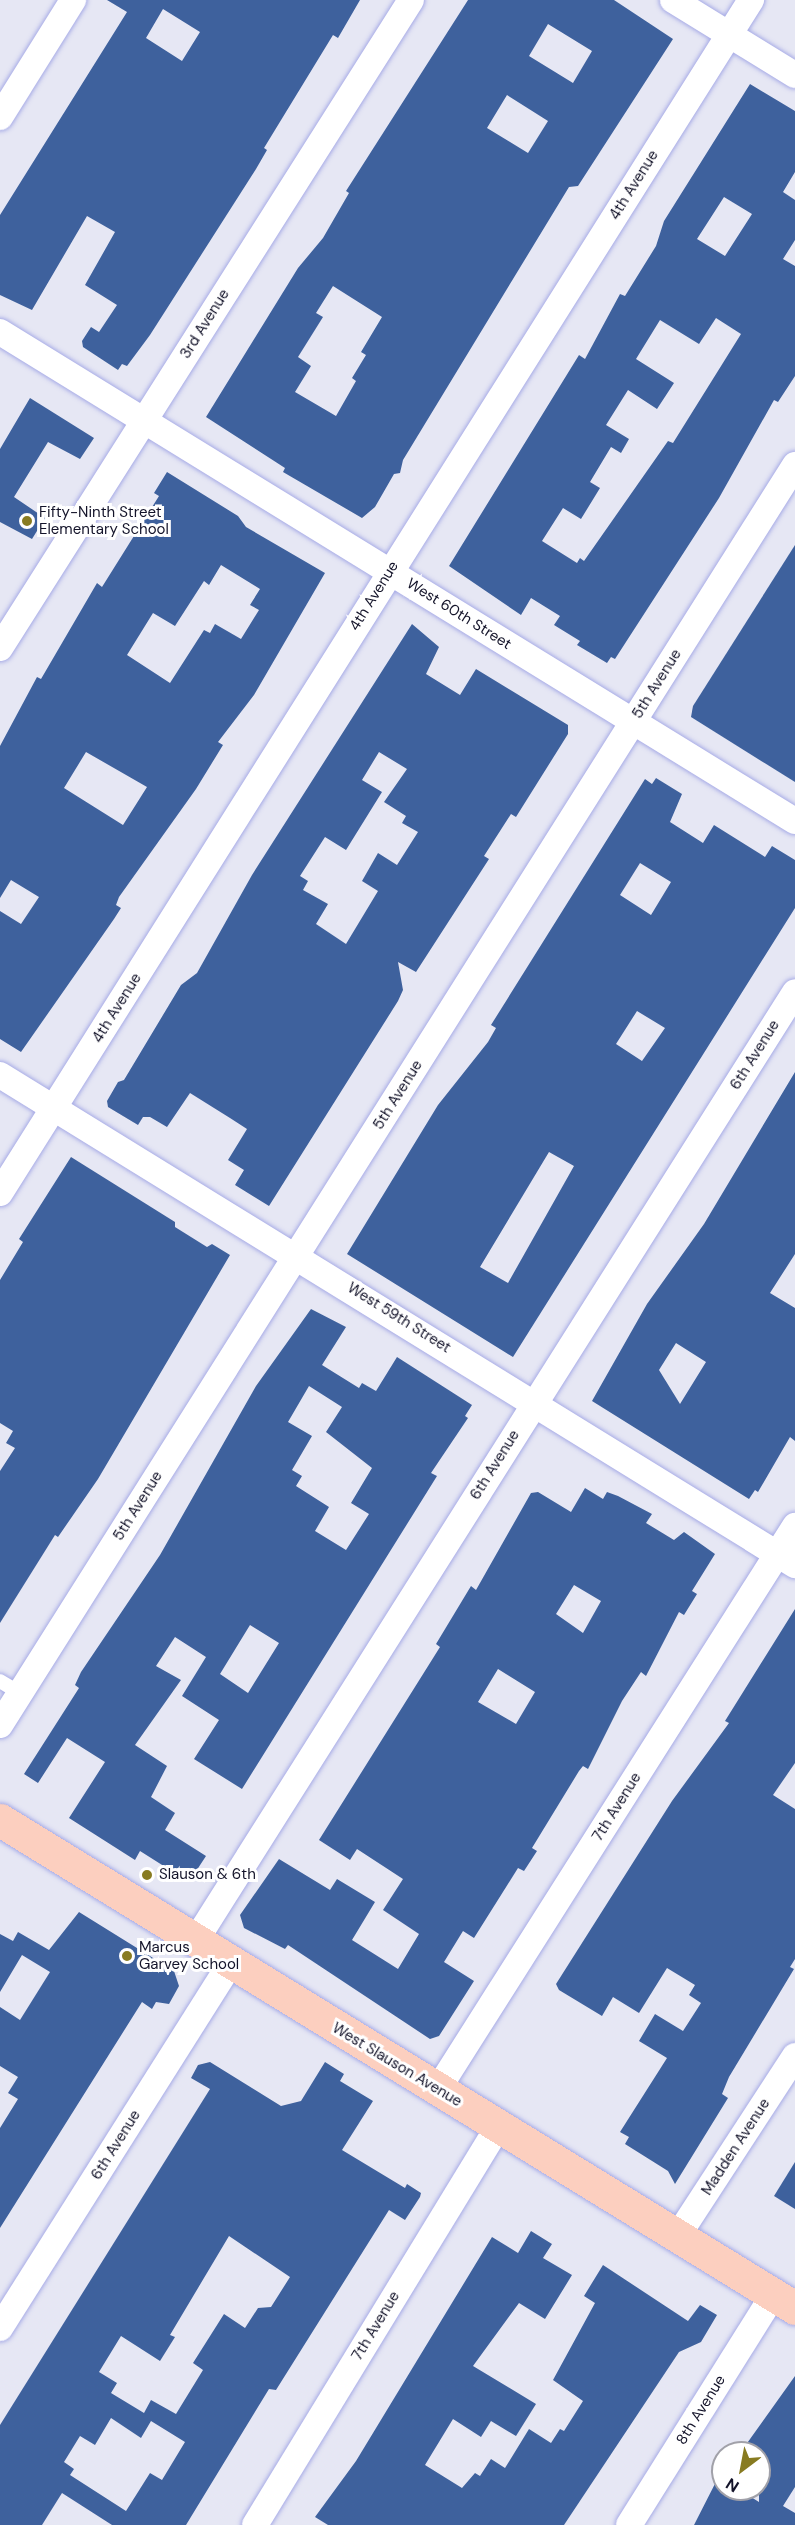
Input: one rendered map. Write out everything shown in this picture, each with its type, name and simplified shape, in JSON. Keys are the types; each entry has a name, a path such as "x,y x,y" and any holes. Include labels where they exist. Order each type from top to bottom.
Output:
{"main road":[{"name":"West Slauson Avenue","path":"0,1820 784,2302"}],"street":[{"path":"0,117 73,0"},
{"name":"3rd Avenue","path":"0,648 411,0"},
{"path":"673,0 795,75"},
{"name":"4th Avenue","path":"0,1193 55,1109 389,571 751,0"},
{"name":"West 60th Street","path":"0,332 795,821"},
{"name":"5th Avenue","path":"0,1725 10,1687 297,1256 795,465"},
{"name":"6th Avenue","path":"196,1940 795,992"},
{"name":"West 59th Street","path":"0,1075 535,1402 786,1560"},
{"name":"7th Avenue","path":"438,2089 786,1560 795,1526"},
{"name":"6th Avenue","path":"0,2328 231,1962"},
{"name":"Madden Avenue","path":"677,2237 795,2056"},
{"name":"7th Avenue","path":"255,2525 498,2127"},
{"name":"8th Avenue","path":"629,2525 784,2302"}],"building":[{"path":"107,0 360,0 338,38 333,35 264,148 267,150 256,169 150,335 127,366 122,364 118,370 83,347 82,341 91,327 99,332 117,305 85,285 115,232 87,216 32,310 0,295 0,215 127,12","holes":["163,9 200,32 182,61 146,38"]},
{"path":"468,0 614,0 673,39 578,186 569,187 403,460 400,473 394,474 375,507 362,518 283,472 285,468 206,417 298,268 323,238 349,193 346,191","holes":["548,24 592,51 573,83 529,56","507,95 548,121 528,153 487,128","333,286 382,317 361,352 366,355 352,378 356,381 336,416 295,392 311,366 298,357 323,317 316,313"]},
{"path":"750,84 795,111 795,172 783,192 795,200 795,240 783,259 795,266 795,376 778,402 774,400 719,498 615,659 611,657 607,663 577,645 580,641 554,625 560,616 531,598 521,615 449,566 579,355 585,359 620,294 625,296 656,246 664,221","holes":["724,197 752,214 725,256 697,239","716,318 741,334 673,443 668,441 584,561 580,558 577,563 542,541 563,508 581,519 600,488 590,482 611,447 621,453 629,439 606,425 628,390 657,409 674,383 636,359 660,320 699,344"]},
{"path":"30,398 94,438 80,459 48,442 14,497 45,518 32,539 0,522 0,449"},
{"path":"167,472 238,516 246,527 325,573 254,695 218,742 223,745 196,789 119,897 116,905 121,908 21,1052 0,1039 0,911 21,924 39,897 11,880 0,898 0,746 37,677 41,679 97,583 102,587 159,496 154,493","holes":["221,565 260,589 250,605 259,610 241,639 215,624 210,633 204,630 170,683 127,655 153,613 175,626 204,581 209,585","86,752 147,787 123,825 64,788"]},
{"path":"795,545 795,782 691,717 693,706"},
{"path":"412,624 439,647 426,674 460,695 476,669 568,725 568,734 516,817 511,814 484,856 489,859 416,972 398,962 403,990 398,1001 269,1206 235,1185 244,1170 228,1160 247,1129 190,1093 167,1127 150,1117 143,1117 138,1125 108,1107 107,1101 118,1082 124,1080 181,985 197,973 252,875","holes":["379,752 407,769 384,802 406,816 402,823 418,832 397,865 378,853 362,881 378,891 346,944 316,924 328,904 303,890 308,881 300,876 325,837 346,850 382,792 362,780"]},
{"path":"656,778 682,794 670,822 703,843 714,825 765,857 772,846 795,860 795,908 513,1357 347,1254 438,1105 488,1042 496,1028 491,1025 645,779 652,784","holes":["640,863 671,882 651,915 620,895","637,1011 665,1028 642,1061 616,1044","549,1152 574,1166 508,1283 480,1267"]},
{"path":"795,1072 795,1254 770,1293 795,1308 795,1441 790,1437 758,1492 755,1490 749,1499 592,1401 647,1304 704,1224","holes":["676,1343 706,1362 680,1404 659,1370"]},
{"path":"71,1157 175,1222 175,1227 207,1247 212,1244 230,1255 98,1479 58,1537 55,1535 0,1623 0,1471 15,1448 6,1443 13,1431 0,1423 0,1280 23,1242 19,1239"},
{"path":"311,1309 346,1327 322,1365 359,1388 362,1383 376,1391 397,1357 472,1405 465,1416 468,1418 431,1473 437,1476 242,1789 194,1759 219,1720 182,1696 206,1657 175,1637 156,1666 181,1680 135,1745 167,1766 151,1797 175,1813 165,1830 206,1856 189,1882 140,1851 135,1860 69,1818 105,1762 67,1738 38,1783 24,1774 79,1688 75,1685 81,1672 160,1555 256,1386","holes":["309,1386 342,1407 326,1432 372,1468 351,1503 369,1514 346,1550 315,1531 329,1507 296,1486 302,1476 292,1470 312,1436 288,1422","250,1625 279,1643 248,1693 220,1674"]},
{"path":"585,1488 603,1499 607,1492 652,1514 646,1523 674,1540 684,1532 715,1554 692,1591 697,1594 684,1615 679,1612 646,1676 641,1672 622,1701 588,1769 583,1766 579,1771 532,1848 537,1851 524,1871 518,1868 474,1938 463,1931 444,1962 474,1981 439,2036 430,2039 288,1945 285,1949 244,1928 240,1915 279,1859 330,1890 337,1879 375,1902 352,1940 398,1969 419,1934 383,1910 403,1879 357,1849 350,1860 319,1840 440,1647 436,1644 471,1586 476,1590 531,1493 538,1492 571,1512","holes":["574,1585 601,1601 583,1633 556,1614","498,1669 535,1692 516,1724 478,1702"]},
{"path":"795,1609 795,1763 773,1795 795,1809 795,1959 790,1967 794,1969 729,2077 722,2094 728,2098 675,2184 668,2171 625,2144 629,2137 620,2132 667,2058 639,2041 655,2014 683,2031 701,2003 689,1995 695,1985 667,1968 639,2013 613,1997 602,2016 559,1990 556,1984 672,1801 729,1723 725,1721"},
{"path":"79,1912 174,1971 179,1986 169,2004 156,2002 152,2009 142,2002 0,2228 0,2128 18,2099 8,2093 18,2077 0,2066 0,2007 20,2020 50,1972 22,1955 0,1992 0,1934 13,1941 18,1932 49,1950"},
{"path":"210,2062 281,2106 301,2101 325,2062 344,2074 340,2081 373,2101 342,2150 405,2188 407,2184 421,2193 420,2197 405,2220 389,2210 276,2390 269,2389 186,2525 112,2525 62,2493 42,2525 0,2525 0,2425 210,2089 191,2078 198,2065","holes":["229,2236 290,2277 271,2307 258,2308 245,2328 224,2314 193,2363 203,2370 176,2414 151,2400 144,2413 111,2393 117,2383 99,2372 121,2336 160,2361 175,2337 170,2335","111,2418 141,2438 151,2421 185,2442 162,2480 150,2473 126,2511 70,2475 74,2469 64,2462 80,2436 95,2445"]},
{"path":"795,2162 795,2209 774,2196"},
{"path":"531,2231 552,2244 543,2258 572,2275 545,2319 519,2303 473,2366 536,2404 516,2436 491,2421 481,2437 453,2419 425,2465 462,2488 475,2473 480,2476 491,2459 505,2468 529,2429 551,2443 560,2429 564,2431 583,2401 553,2380 595,2303 584,2296 603,2265 688,2321 700,2305 717,2315 701,2342 679,2352 564,2525 328,2525 315,2517 356,2461 492,2237 518,2253"},
{"path":"795,2376 795,2487 783,2506 795,2513 795,2525 694,2525 711,2492 711,2501 771,2501 771,2441 749,2441"}],"place":[{"name":"Fifty-Ninth Street Elementary School","path":"27,521"},
{"name":"Slauson & 6th","path":"147,1875"},
{"name":"Marcus Garvey School","path":"127,1956"}]}
